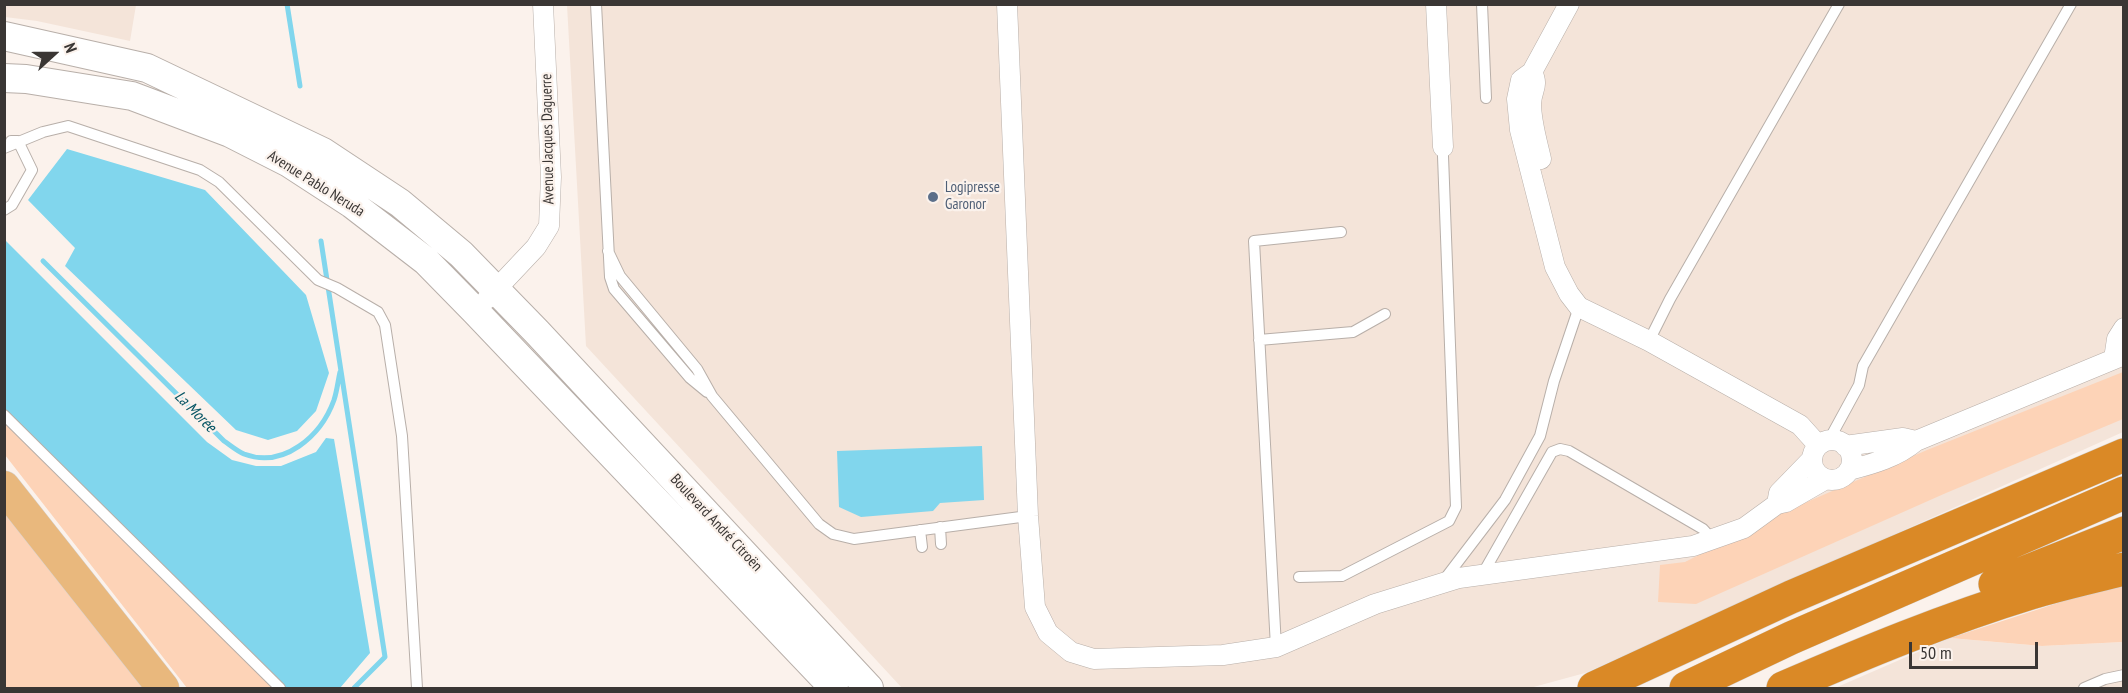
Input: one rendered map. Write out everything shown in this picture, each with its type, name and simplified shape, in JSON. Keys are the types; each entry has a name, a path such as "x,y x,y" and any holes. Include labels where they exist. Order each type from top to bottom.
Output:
{"highway":[{"path":"1594,688 1791,597 2124,455"},
{"path":"1686,688 1791,638 2124,493"},
{"path":"1892,641 1922,618 1984,588 2124,532"},
{"path":"1783,688 1892,641 2031,593 2124,569"}],"main road":[{"name":"Avenue Pablo Neruda","path":"4,36 147,68 323,152 400,203 461,254 562,358"},
{"name":"Avenue Pablo Neruda","path":"4,78 50,82 132,96 230,133 289,164 352,204 426,261 565,405"},
{"name":"Boulevard André Citroën","path":"562,358 869,688"},
{"name":"Boulevard André Citroën","path":"565,405 834,688"},
{"path":"4,487 163,688"}],"street":[{"name":"Avenue Jacques Daguerre","path":"476,311 536,247 549,226 551,177 543,4"},
{"path":"1007,4 1028,516 1035,607 1048,633 1071,652 1094,659 1222,655 1276,647 1375,604 1442,583 1482,575 1694,546 1744,528 1777,504 1786,502 1826,479 1839,479 1849,470 1869,465 1905,450 1916,441 2119,357 2117,339 2124,328"},
{"path":"1436,4 1443,152"},
{"path":"1569,4 1532,72 1536,80 1531,102 1533,124 1544,176 1579,307 1649,341 1800,425 1826,447 1851,457 1849,470"},
{"path":"1777,504 1779,493 1826,447 1903,438 1916,441"},
{"path":"1826,447 1815,471 1826,479"}],"lane":[{"path":"596,4 608,251 610,277 614,289 690,378 712,396 819,524 833,534 854,539 1028,516"},
{"path":"1482,4 1486,98"},
{"path":"1649,341 1670,298 1839,4"},
{"path":"1826,447 1859,385 1863,366 2072,4"},
{"path":"4,148 43,132 68,126 200,170 219,182 318,280 337,288 378,312 385,325 402,436 417,688"},
{"path":"4,140 18,141"},
{"path":"4,210 12,205 32,170 18,141"},
{"path":"1299,578 1342,576 1449,520 1456,507 1443,152"},
{"path":"1276,647 1254,241 1341,232"},
{"path":"1442,583 1505,500 1540,436 1554,381 1579,307"},
{"path":"1259,340 1353,332 1385,314"},
{"path":"4,416 280,688"},
{"path":"1482,575 1552,452 1560,449 1569,450 1703,529 1712,539"},
{"path":"940,527 941,544"},
{"path":"920,530 922,547"},
{"path":"2084,688 2105,679 2124,675"}],"shaded area":[{"path":"5,4 136,5 130,41 37,21 5,17"},
{"path":"567,5 2123,5 2123,432 1585,673 1530,688 902,688 586,346"},
{"path":"2123,372 2123,419 1946,493 1696,604 1658,602 1660,565 1685,562 1786,511 1927,450"},
{"path":"5,410 286,688 187,688 5,455"},
{"path":"4,502 146,688 5,688"},
{"path":"2123,585 2123,642 2042,646 1950,638 2076,597"},
{"path":"1950,638 2042,646 2123,642 2123,688 1835,688"}],"water":[{"path":"67,149 205,190 306,295 329,373 316,411 297,431 268,440 236,430 65,266 75,248 28,200"},
{"path":"4,239 207,442 232,460 256,466 281,466 316,452 326,438 334,439 370,653 340,688 286,688 5,410"},
{"path":"982,446 984,500 940,503 933,511 861,517 839,507 837,451"}],"waterway":[{"name":"La Morée","path":"287,4 300,86"},
{"name":"La Morée","path":"321,241 385,657 354,688"},
{"name":"La Morée","path":"43,261 224,441 244,454 273,457 287,453 310,437 328,413 335,397 340,372"}],"place":[{"name":"Logipresse Garonor","path":"933,197"}]}
